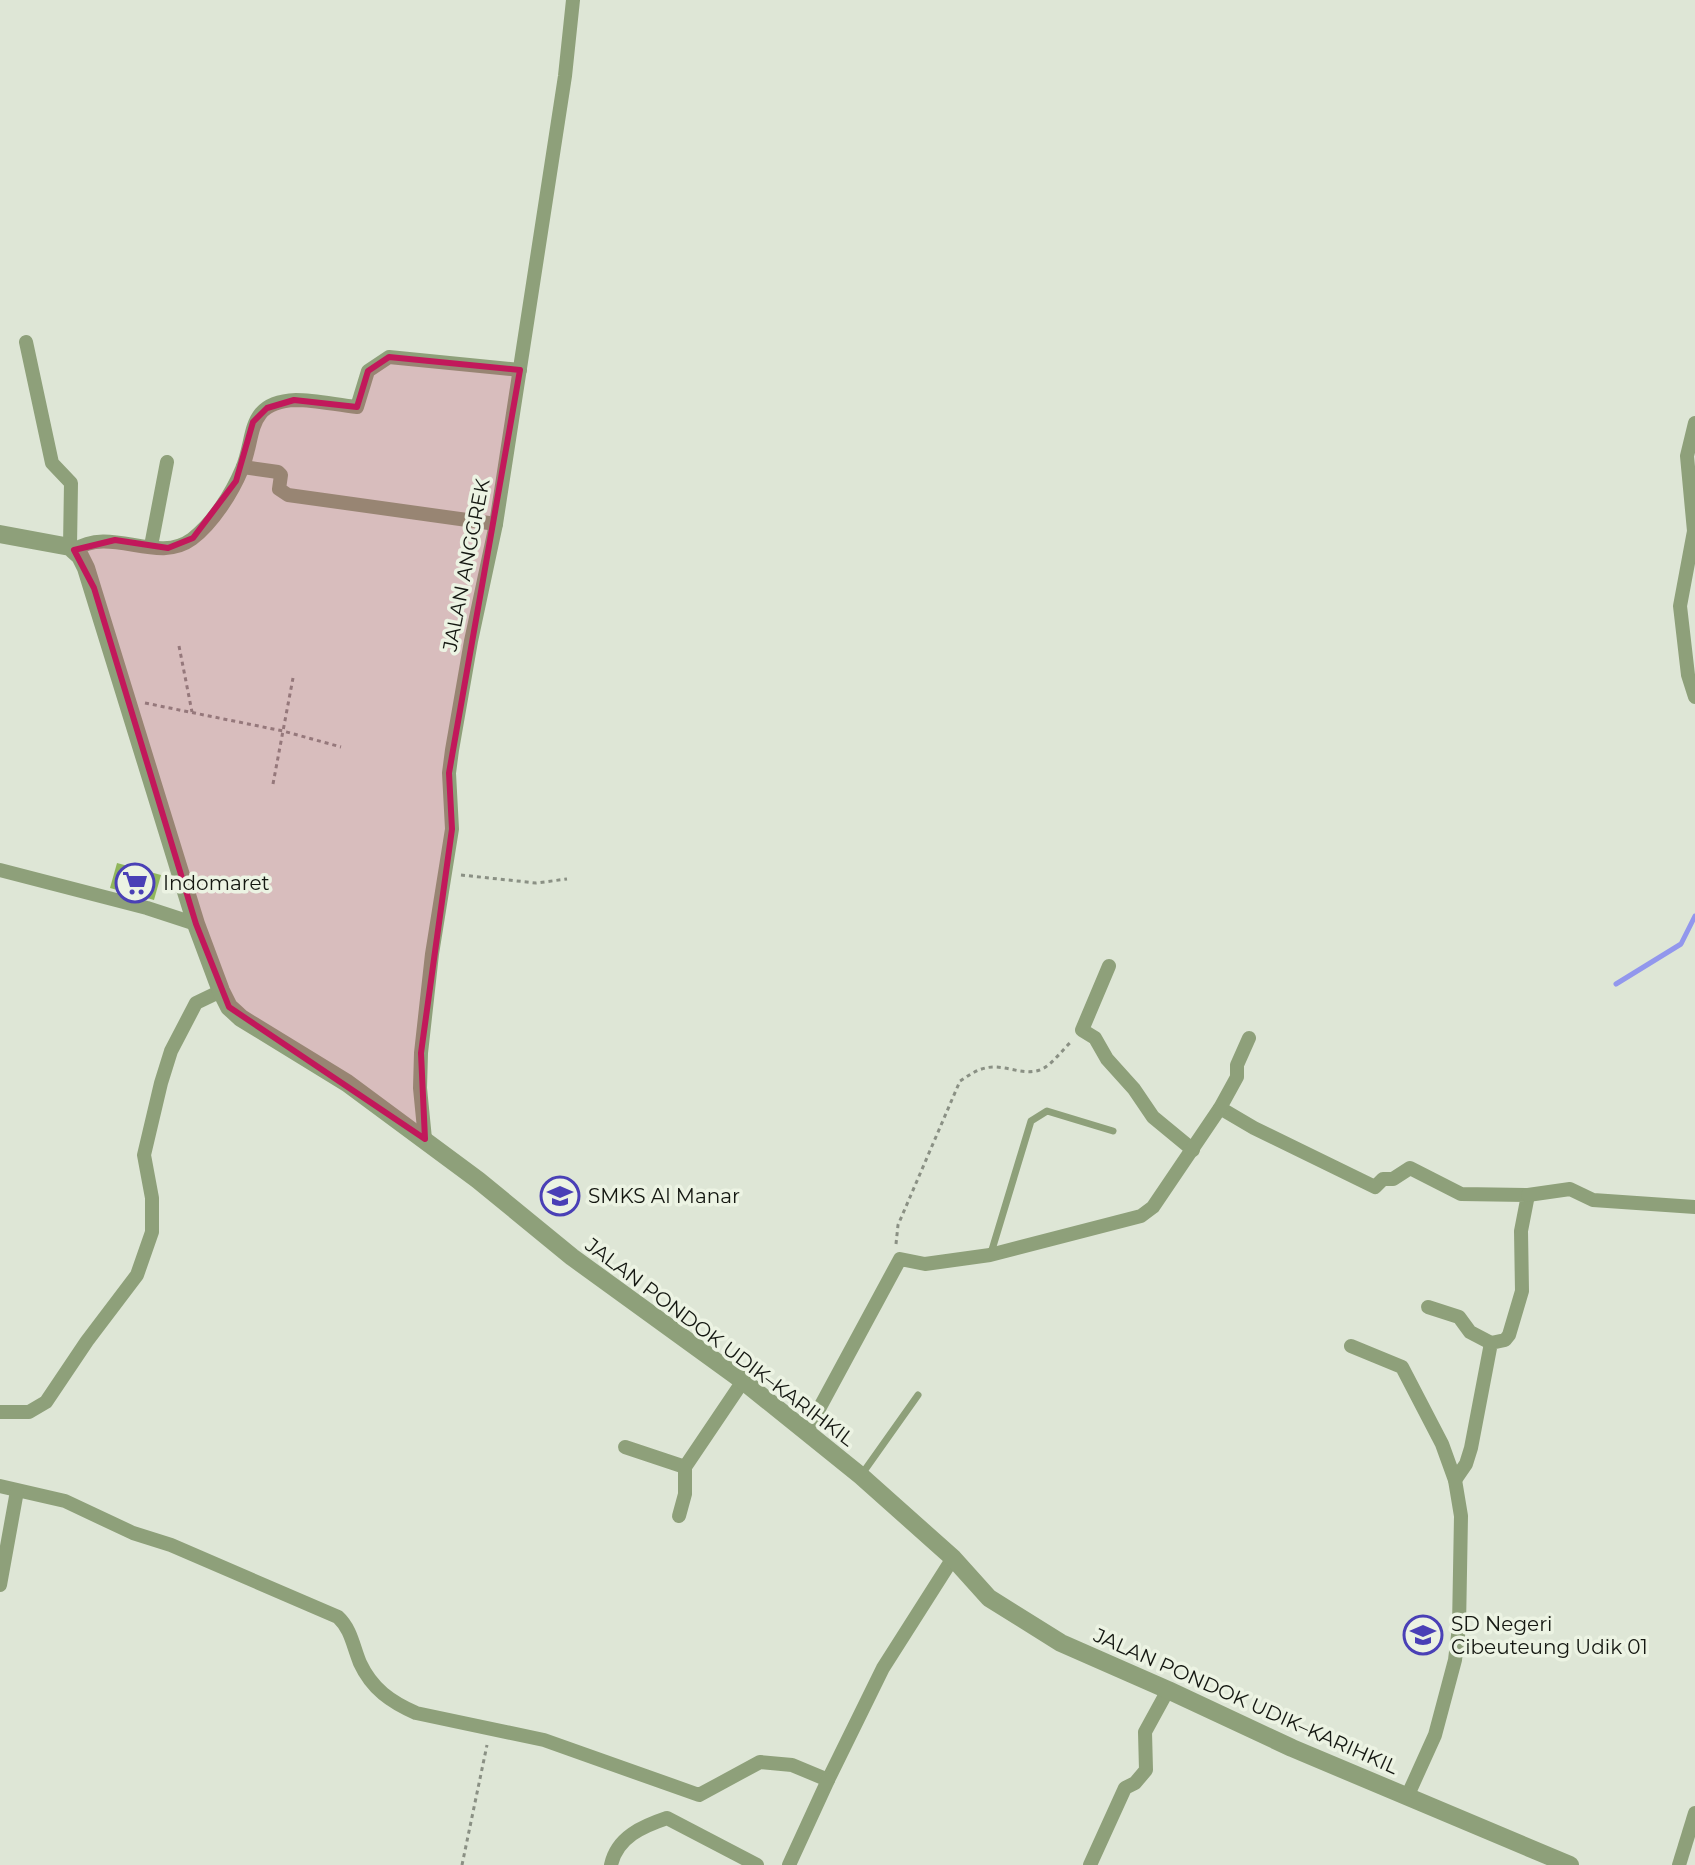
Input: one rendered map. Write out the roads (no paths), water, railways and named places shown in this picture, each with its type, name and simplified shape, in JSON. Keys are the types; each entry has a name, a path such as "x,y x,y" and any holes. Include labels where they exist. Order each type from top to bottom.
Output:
{"street":[{"name":"JALAN ANGGREK","path":"425,1139 420,1088 421,1053 432,954 452,829 449,773 471,641 496,524 565,76 573,0"},
{"path":"26,342 52,463 71,483 72,548"},
{"path":"0,534 72,548 115,540 168,548 193,538 228,495 243,467 253,422 267,408 294,400 357,407 368,371 389,357 520,370"},
{"path":"1695,423 1687,456 1694,531 1680,606 1688,675 1695,697"},
{"path":"151,546 167,462"},
{"path":"243,467 278,472 281,475 279,489 288,495 496,524"},
{"name":"JALAN PONDOK UDIK–KARIHKIL","path":"72,548 86,568 94,588 196,924 221,991 229,1007 241,1018 347,1083 425,1139 572,1257 743,1381 861,1476 953,1558 989,1598 1061,1643 1292,1748 1570,1865"},
{"path":"0,870 147,908 196,924"},
{"path":"1109,966 1082,1030 1095,1038 1107,1059 1134,1089 1153,1117 1193,1150"},
{"path":"0,1412 29,1412 46,1402 137,1275 152,1232 152,1198 144,1155 161,1083 171,1051 196,1003 221,991"},
{"path":"806,1433 900,1259 925,1264 990,1255 1141,1216 1153,1207 1220,1108 1237,1077 1237,1065 1249,1038"},
{"path":"1220,1108 1375,1187 1383,1179 1393,1179 1410,1168 1461,1194 1528,1195 1570,1189 1593,1200 1695,1207"},
{"path":"1428,1307 1459,1317 1470,1332 1491,1343 1505,1340 1522,1291 1521,1231 1528,1195"},
{"path":"1455,1480 1466,1464 1471,1448 1491,1343"},
{"path":"1351,1346 1402,1367 1442,1444 1455,1480 1461,1516 1459,1627 1455,1660 1435,1735 1407,1797"},
{"path":"679,1516 685,1494 685,1467 743,1381"},
{"path":"625,1447 685,1467"},
{"path":"0,1486 65,1501 133,1533 171,1545 325,1610 344,1623 361,1665 374,1686 386,1697 416,1713 544,1740 699,1795 760,1762 792,1765 828,1780"},
{"path":"0,1585 17,1491"},
{"path":"789,1865 883,1668 953,1558"},
{"path":"1090,1865 1125,1788 1135,1783 1146,1770 1145,1732 1168,1690"},
{"path":"1679,1865 1695,1813"},
{"path":"611,1865 625,1840 641,1826 667,1818 757,1865"}],"lane":[{"path":"990,1255 1031,1121 1047,1111 1113,1131"},
{"path":"861,1476 918,1395"}],"waterway":[{"path":"1616,984 1681,944 1695,916"}],"place":[{"name":"Indomaret","path":"135,883"},
{"name":"SMKS Al Manar","path":"560,1196"},
{"name":"SD Negeri Cibeuteung Udik 01","path":"1423,1635"}]}
